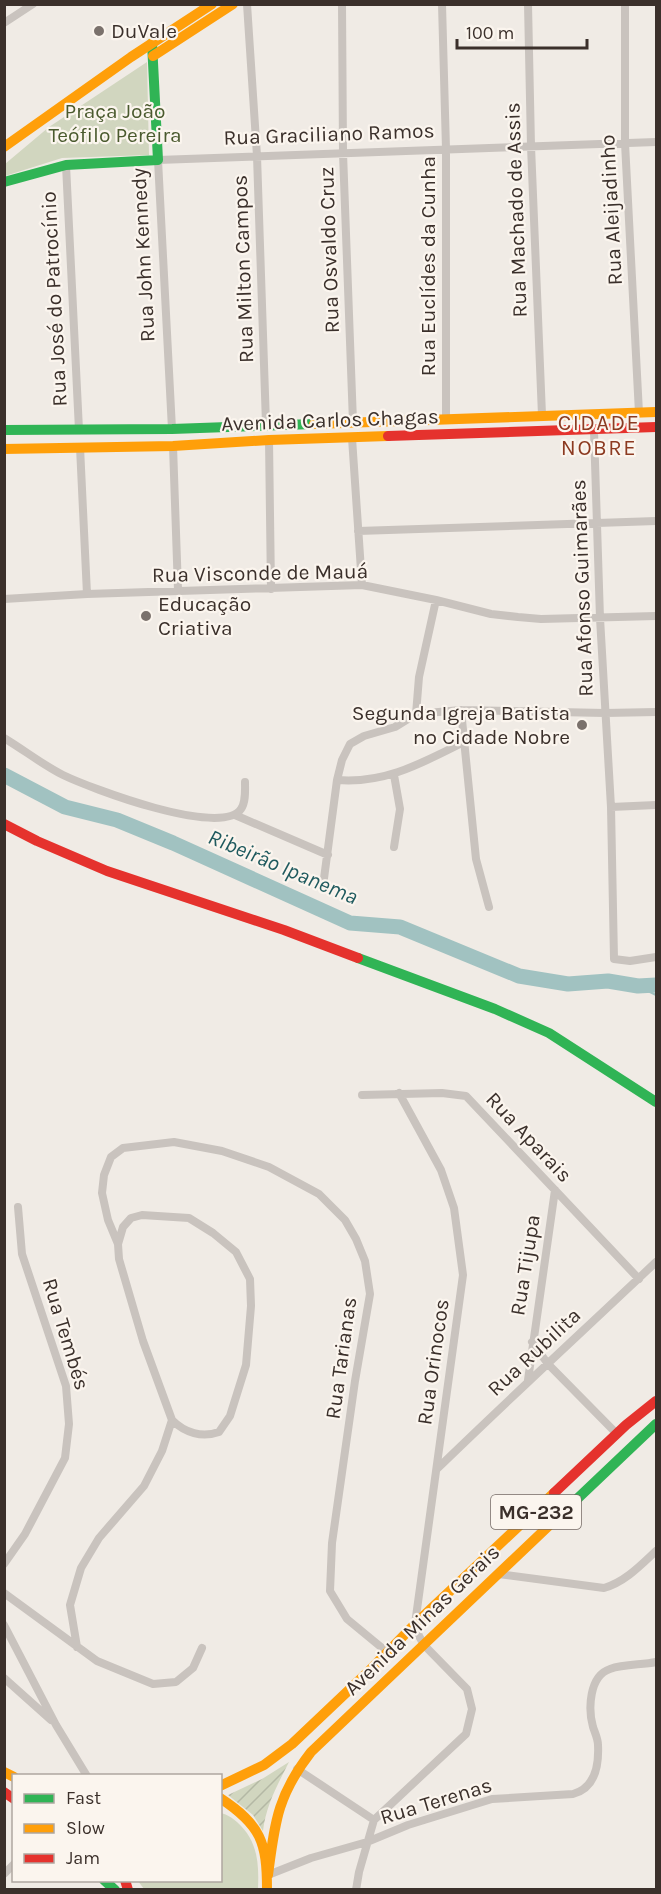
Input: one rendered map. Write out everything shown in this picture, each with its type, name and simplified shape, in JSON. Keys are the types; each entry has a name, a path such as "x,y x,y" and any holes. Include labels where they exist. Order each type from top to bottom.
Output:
{"main road":[{"path":"4,147 152,43 212,4"},
{"path":"153,56 233,4"},
{"name":"Rua John Kennedy","path":"152,43 158,160"},
{"name":"Rua Graciliano Ramos","path":"4,182 66,165 158,160"},
{"name":"Avenida Carlos Chagas","path":"4,430 172,429 657,412"},
{"name":"Avenida Carlos Chagas","path":"4,449 173,446 269,440 657,427"},
{"path":"4,824 37,841 108,871 284,930 506,1014 549,1033 657,1102"},
{"name":"Avenida Minas Gerais","path":"222,1785 249,1773 277,1756 617,1434 657,1401"},
{"name":"Avenida Minas Gerais","path":"268,1875 277,1815 285,1790 297,1769 311,1752 657,1424"},
{"path":"222,1799 256,1827 265,1846 268,1875"},
{"name":"MG-232","path":"267,1890 268,1875"}],"street":[{"path":"4,23 33,4"},
{"name":"Rua Milton Campos","path":"247,4 257,156 266,424"},
{"name":"Rua Osvaldo Cruz","path":"342,4 343,153 353,422"},
{"name":"Rua Euclídes da Cunha","path":"442,4 446,149 446,420"},
{"name":"Rua Machado de Assis","path":"528,4 531,146 542,415"},
{"name":"Rua Aleijadinho","path":"625,4 625,143 639,413"},
{"name":"Rua Graciliano Ramos","path":"158,160 657,142"},
{"name":"Rua John Kennedy","path":"158,160 172,429"},
{"name":"Rua José do Patrocínio","path":"66,165 79,430"},
{"name":"Rua Afonso Guimarães","path":"594,430 600,618 611,807 614,959 630,961 657,957"},
{"path":"352,438 362,585"},
{"path":"269,440 271,589"},
{"path":"173,446 178,590"},
{"path":"80,447 87,594"},
{"path":"358,531 657,520"},
{"name":"Rua Visconde de Mauá","path":"4,599 178,590 362,585 491,614 541,619 657,616"},
{"path":"416,714 419,677 436,600"},
{"path":"461,710 476,859 489,907"},
{"path":"323,886 336,780 350,744 364,736 395,727 416,714 461,710 605,713 657,711"},
{"path":"4,738 61,774 105,793 196,817 213,818 235,815 328,855"},
{"path":"336,780 353,782 394,775 464,742"},
{"path":"394,775 400,809 394,847"},
{"path":"235,815 241,809 244,801 245,782"},
{"path":"611,807 657,805"},
{"name":"Rua Aparais","path":"362,1095 442,1093 466,1096 639,1279"},
{"name":"Rua Orinocos","path":"399,1094 441,1170 454,1208 463,1275 415,1624"},
{"name":"Rua Tarianas","path":"172,1420 135,1314 119,1259 118,1244 108,1220 102,1193 104,1175 111,1157 123,1148 174,1142 222,1151 269,1167 319,1194 345,1220 356,1239 365,1261 369,1294 333,1543 330,1591 347,1619 387,1652"},
{"name":"Rua Tijupa","path":"528,1380 555,1191"},
{"name":"Rua Tembés","path":"4,1564 25,1534 65,1458 69,1424 66,1386 22,1254 18,1207"},
{"path":"77,1647 70,1605 81,1568 99,1538 144,1486 162,1451 172,1420 180,1428 190,1432 210,1435 219,1432 230,1416 246,1365 251,1305 250,1279 236,1252 213,1233 189,1218 142,1215 131,1218 123,1227 118,1244"},
{"name":"Rua Rubilita","path":"436,1469 528,1380 657,1262"},
{"path":"532,1342 548,1364 617,1434"},
{"path":"498,1574 604,1588 615,1585 657,1551"},
{"path":"4,1593 97,1661 153,1684 176,1682 193,1668 202,1648"},
{"path":"356,1890 374,1820 466,1734 472,1709 466,1689 424,1645 415,1624"},
{"path":"4,1625 56,1725 86,1774"},
{"name":"Rua Terenas","path":"268,1875 311,1858 368,1842 408,1825 492,1799 573,1794 584,1791 593,1777 597,1759 598,1742 592,1725 591,1704 598,1678 609,1669 657,1662"},
{"path":"4,1678 56,1725"},
{"path":"297,1769 374,1820"}],"green space":[{"name":"Praça João Teófilo Pereira","path":"147,62 149,155 62,158 5,176 5,164 49,127"},
{"path":"289,1762 270,1804 263,1831 253,1815 228,1795 262,1779"},
{"path":"222,1813 229,1816 244,1829 256,1853 258,1889 144,1889 139,1882 222,1882"}],"waterway":[{"name":"Ribeirão Ipanema","path":"4,775 65,807 117,820 350,923 400,927 519,976 568,984 608,981 638,986 656,985"},
{"path":"638,986 656,995"}],"traffic: fast":[{"path":"4,182 66,165 158,160 152,43"},
{"path":"4,430 172,429 314,424"},
{"path":"358,958 495,1009 549,1033 656,1102"},
{"path":"557,1518 656,1424"},
{"path":"106,1882 115,1890"}],"traffic: slow":[{"path":"4,147 131,57 212,4"},
{"path":"153,56 233,4"},
{"path":"314,424 656,412"},
{"path":"4,449 173,446 388,436"},
{"path":"222,1785 264,1765 292,1744 554,1493"},
{"path":"268,1875 279,1810 291,1782 311,1752 557,1518"},
{"path":"4,1772 12,1776"},
{"path":"222,1799 245,1817 259,1836 265,1859 267,1890"}],"traffic: jam":[{"path":"388,436 656,427"},
{"path":"4,824 107,871 284,930 358,958"},
{"path":"554,1493 626,1425 656,1401"},
{"path":"4,1792 12,1798"},
{"path":"126,1882 128,1890"}],"place":[{"name":"DuVale","path":"99,31"},
{"name":"Educação Criativa","path":"146,616"},
{"name":"Segunda Igreja Batista no Cidade Nobre","path":"582,725"}],"district":[{"name":"CIDADE NOBRE","path":"599,436"}]}
